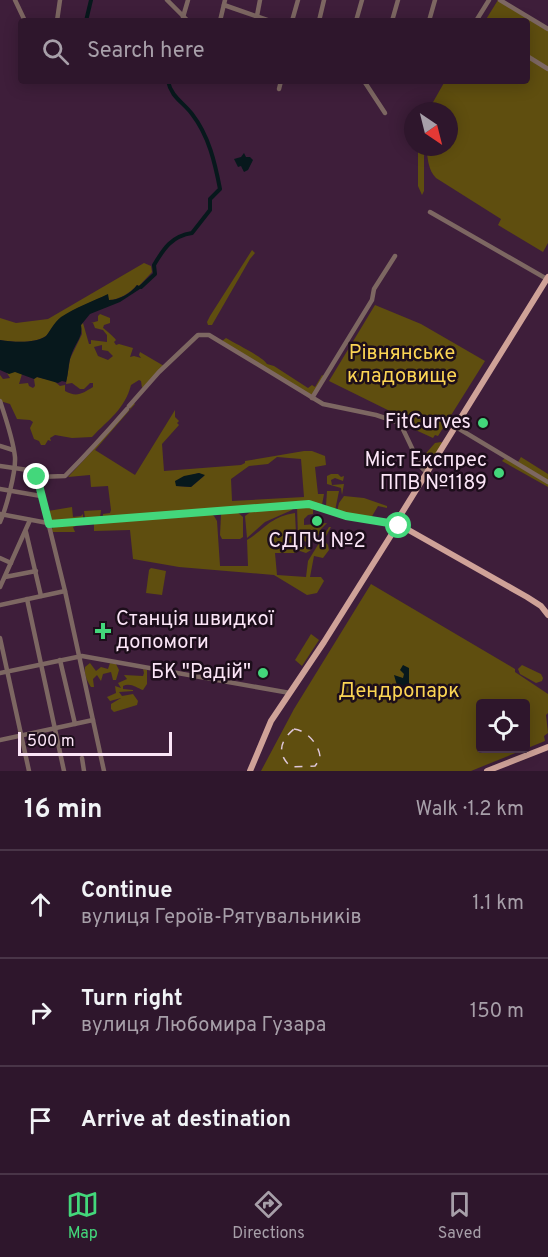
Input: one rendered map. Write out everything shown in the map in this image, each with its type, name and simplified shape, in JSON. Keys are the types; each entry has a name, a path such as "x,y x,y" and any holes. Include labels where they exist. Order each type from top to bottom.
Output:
{"main road":[{"path":"250,771 267,729 548,278"},
{"path":"396,525 528,597 541,606 548,615"},
{"path":"489,771 548,747"}],"street":[{"path":"15,0 24,18"},
{"path":"57,18 60,0"},
{"path":"166,0 184,18"},
{"path":"185,18 188,0"},
{"path":"221,18 224,2 256,18 260,0"},
{"path":"293,18 298,0"},
{"path":"320,18 324,0"},
{"path":"357,18 362,0"},
{"path":"393,18 398,0"},
{"path":"430,18 435,0"},
{"path":"500,0 530,18"},
{"path":"478,18 488,1"},
{"path":"530,18 548,29"},
{"path":"530,58 548,69"},
{"path":"279,89 280,84"},
{"path":"366,84 384,113"},
{"path":"430,212 548,278"},
{"path":"312,398 372,300 374,290 395,256"},
{"path":"0,466 36,474 65,476 91,451 103,434 159,372 198,335 209,335 312,398 336,408 400,423 421,467 427,473"},
{"path":"0,401 3,422 15,460 0,522"},
{"path":"456,427 548,482"},
{"path":"0,446 13,450"},
{"path":"36,474 65,591 104,771"},
{"path":"0,489 41,496"},
{"path":"2,514 49,524 309,504 346,516 396,525"},
{"path":"0,587 30,520"},
{"path":"25,531 41,596"},
{"path":"0,558 11,563"},
{"path":"5,577 36,571"},
{"path":"0,605 65,591"},
{"path":"27,599 64,771"},
{"path":"0,638 29,771"},
{"path":"0,673 79,656 290,693"},
{"path":"60,660 75,724"},
{"path":"0,740 93,720"},
{"path":"82,758 84,771"}],"green space":[{"path":"498,0 527,18 487,18"},
{"path":"530,20 548,31 548,243 543,252 498,225 501,219 436,178 427,156 458,156 458,102 433,102 443,84 530,84"},
{"path":"418,156 424,156 422,195 418,186"},
{"path":"252,250 255,253 212,325 208,325 210,316"},
{"path":"144,263 151,266 152,272 139,286 137,285 124,296 109,300 107,295 77,308 59,320 41,339 24,342 0,340 0,318 16,323 48,319"},
{"name":"Рівнянське кладовище","path":"375,305 421,324 485,361 438,436 435,435 433,438 409,427 412,422 329,381"},
{"path":"100,314 110,318 110,323 104,325 103,328 116,339 114,342 116,345 133,348 130,357 141,358 140,352 164,366 142,388 139,380 131,385 120,408 92,437 72,438 55,435 50,438 51,441 48,440 45,445 41,445 34,439 30,428 33,422 17,419 10,404 0,401 0,375 3,379 10,378 7,373 15,371 22,374 19,384 28,383 33,388 34,379 37,377 54,381 60,386 65,385 65,391 73,394 80,394 93,387 93,383 84,389 72,383 66,384 70,359 82,334 81,325 83,323 89,344 91,340 107,342 107,335 103,330 95,328 91,323 98,321","holes":["102,345 102,350 108,351 113,356 108,360 98,356 94,347"]},
{"path":"226,338 308,388 312,385 315,387 322,375 324,376 311,396 222,341"},
{"path":"133,402 135,404 95,450 135,475 175,410 175,417 179,425 162,444 164,471 241,465 245,461 312,451 325,456 326,465 315,467 318,494 324,494 322,505 308,502 103,517 103,514 110,513 111,510 108,486 91,487 90,475 68,477 94,449 104,434 130,409","holes":["277,457 301,459 304,497 232,501 231,479 249,466 268,464","199,473 204,476 191,487 176,486"]},
{"path":"435,443 443,443 427,470 421,466 421,459"},
{"path":"521,457 548,474 548,481 518,462"},
{"path":"505,458 548,484 548,487 502,461"},
{"path":"331,474 344,476 343,481 335,478 331,480 332,485 344,484 342,495 341,488 327,484 327,476"},
{"path":"327,491 339,491 335,511 326,506"},
{"path":"344,496 364,498 387,506 387,508 378,506 371,518 337,511"},
{"path":"44,498 48,511 72,507 73,517 83,514 83,519 51,521"},
{"path":"294,506 292,510 265,522 247,538 245,516 252,511"},
{"path":"297,506 313,507 313,514 304,519 304,525 327,523 316,540 309,536 307,542 314,547 298,537"},
{"path":"101,510 100,518 85,518 84,511"},
{"path":"236,511 243,517 243,537 222,539 220,535 221,515 223,512"},
{"path":"295,513 296,533 293,544 298,542 311,550 306,553 297,550 296,553 275,553 277,575 306,577 308,561 331,527 324,540 329,550 323,558 314,556 310,577 321,577 324,581 317,593 307,595 274,575 179,567 133,559 130,530 94,531 94,522 211,514 217,521 220,566 248,566 247,540 279,517"},
{"path":"76,524 73,527 75,532 53,532 51,530 55,525"},
{"path":"151,568 166,571 162,595 146,593"},
{"name":"Дендропарк","path":"371,584 515,669 515,672 548,694 548,713 546,715 548,733 544,736 545,741 530,747 530,699 476,699 476,753 515,753 471,771 261,771 294,709"},
{"path":"311,634 319,640 302,666 295,660"},
{"path":"90,663 96,671 101,667 108,669 110,663 116,664 119,670 116,680 113,680 111,672 103,674 101,681 97,675 93,679 94,687 91,687 85,670"},
{"path":"522,665 541,674 542,681 536,683 520,674 518,669"},
{"path":"143,669 147,670 147,684 143,690 128,685 123,686 123,689 133,691 119,692 122,696 133,694 138,701 137,705 114,712 111,704 121,698 110,701 107,697 116,693 115,686 121,688 118,683 127,679 124,675 143,676"}],"shaded area":[{"path":"244,153 246,157 253,160 248,170 244,172 234,159 241,157"},
{"path":"142,284 143,287 120,302 90,314 81,325 81,333 71,356 66,382 58,383 37,377 34,379 15,372 9,374 0,370 0,340 24,342 41,339 46,336 58,319 72,311 108,294 109,300 121,297"},
{"path":"199,473 205,475 191,487 176,486 175,481 184,476"},
{"path":"403,665 409,668 409,683 421,699 415,695 402,695 398,689 394,675 403,678 404,674 400,670"}],"waterway":[{"path":"87,18 91,0"},
{"path":"141,287 155,274 154,265 169,244 179,237 192,233 210,210 210,199 220,189 203,131 169,84"}],"railway":[{"path":"294,729 304,732 316,744 320,759 315,766 291,767 283,757 283,743 294,729"}],"place":[{"name":"FitCurves","path":"483,423"},
{"name":"Міст Експрес ППВ №1189","path":"499,473"},
{"name":"СДПЧ №2","path":"317,521"},
{"name":"Станція швидкої допомоги","path":"103,631"},
{"name":"БК \"Радій\"","path":"263,673"}],"route":[{"path":"37,477 49,524 309,504 346,516 399,526"}]}
